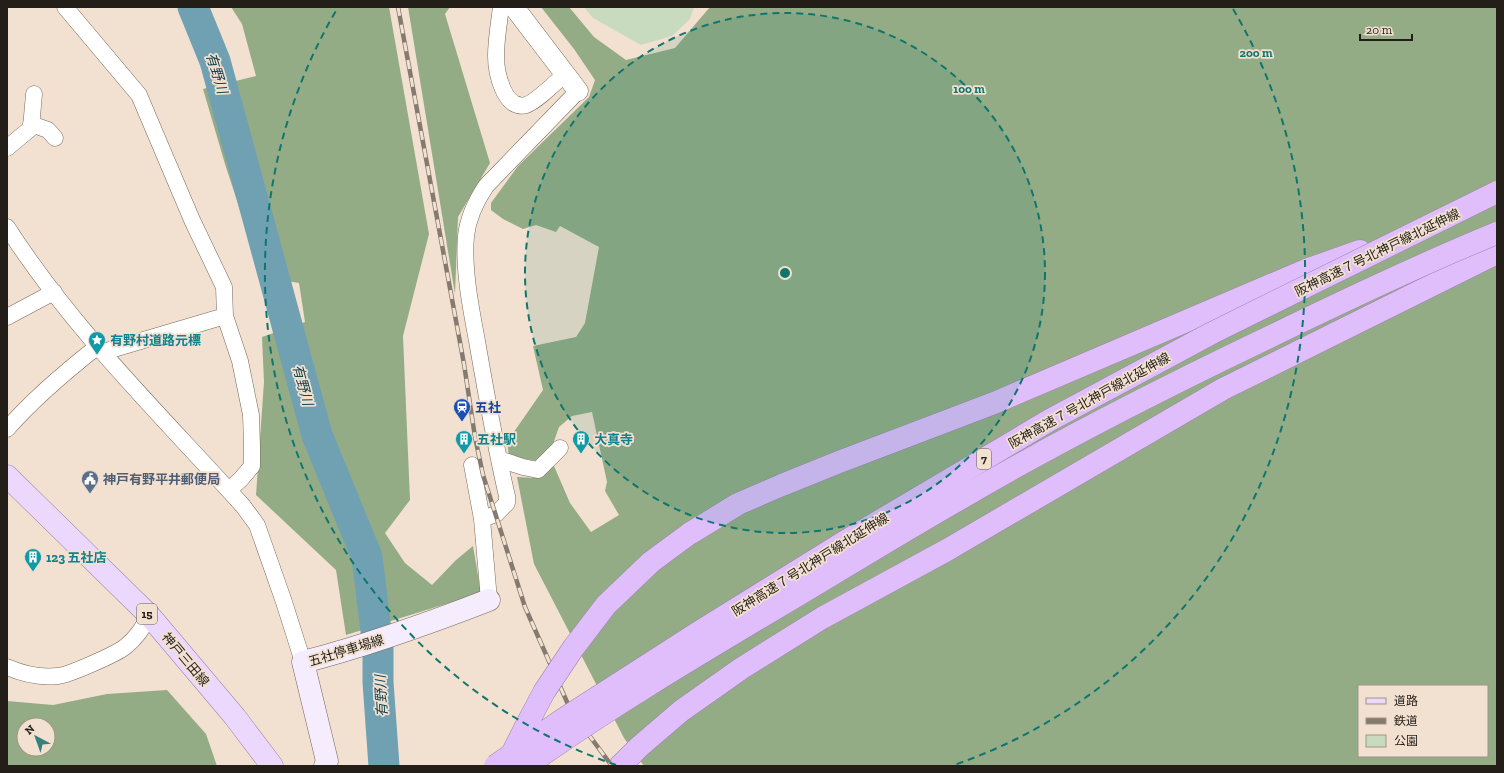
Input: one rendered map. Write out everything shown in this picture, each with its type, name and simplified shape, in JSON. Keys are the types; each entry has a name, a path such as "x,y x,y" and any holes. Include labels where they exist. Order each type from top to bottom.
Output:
{"highway":[{"name":"阪神高速７号北神戸線北延伸線","path":"495,766 562,720 699,632 844,542 1050,420 1212,333 1497,192"},
{"path":"507,766 544,692 574,647 606,605 651,562 689,534 738,504 839,462 994,403 1306,270 1420,231"},
{"name":"阪神高速７号北神戸線北延伸線","path":"526,766 562,740 704,652 958,499 1042,452 1130,405 1353,296 1445,254 1497,233"},
{"path":"620,766 639,746 681,711 742,668 822,618 947,550 1223,389 1497,253"}],"main road":[{"name":"神戸三田線","path":"7,476 149,615 235,717 272,766"},
{"name":"五社停車場線","path":"325,766 327,761 302,662 350,650 429,623 489,600"}],"street":[{"path":"65,7 139,95 192,220 224,287 225,316 240,361 251,415 252,445 252,466 229,490"},
{"path":"501,7 496,57 502,87 508,98 522,106 531,103 564,74"},
{"path":"482,519 496,514 507,503 491,424 471,309 465,254 469,222 478,198 486,186 578,91 514,7"},
{"path":"7,148 31,128 34,94"},
{"path":"31,124 48,130 55,138"},
{"path":"7,227 54,292 102,351 229,490 257,525 284,602 302,662"},
{"path":"7,317 54,292"},
{"path":"7,429 51,384 102,351 110,350 225,316"},
{"path":"499,459 538,470 560,448"},
{"path":"472,464 482,519 489,600"},
{"path":"7,667 19,673 42,676 58,676 69,673 125,647 144,626 149,615"}],"green space":[{"path":"231,7 389,7 429,234 403,336 410,500 385,533 405,563 432,585 456,560 473,546 481,593 346,635 336,570 256,495 264,382 262,337 305,322 299,283 262,277 225,164 203,89 256,76 242,24"},
{"path":"408,7 450,7 445,14 490,163 458,217 455,294"},
{"path":"541,7 569,7 594,37 626,60 675,48 710,7 1497,7 1497,766 644,766 624,738 534,564 517,477 537,478 554,466 570,503 591,532 619,515 605,491 607,482 592,412 572,416 559,427 552,447 537,461 509,456 507,442 543,390 533,346 576,337 585,323 599,247 560,226 556,232 536,225 523,229 503,219 491,210 491,203 518,166 589,97 595,80 574,49"},
{"path":"584,7 694,7 690,19 672,36 641,45 593,18"},
{"path":"167,690 206,734 217,766 7,766 7,701 53,705 107,694"}],"waterway":[{"name":"有野川","path":"193,7 215,61 317,435 367,557 378,647 378,682 384,766"}],"railway":[{"path":"398,7 483,475 525,607 571,711 612,766"}],"place":[{"name":"有野村道路元標","path":"97,355"},
{"name":"五社","path":"462,422"},
{"name":"五社駅","path":"464,454"},
{"name":"大真寺","path":"581,454"},
{"name":"神戸有野平井郵便局","path":"90,494"},
{"name":"123 五社店","path":"33,572"}]}
